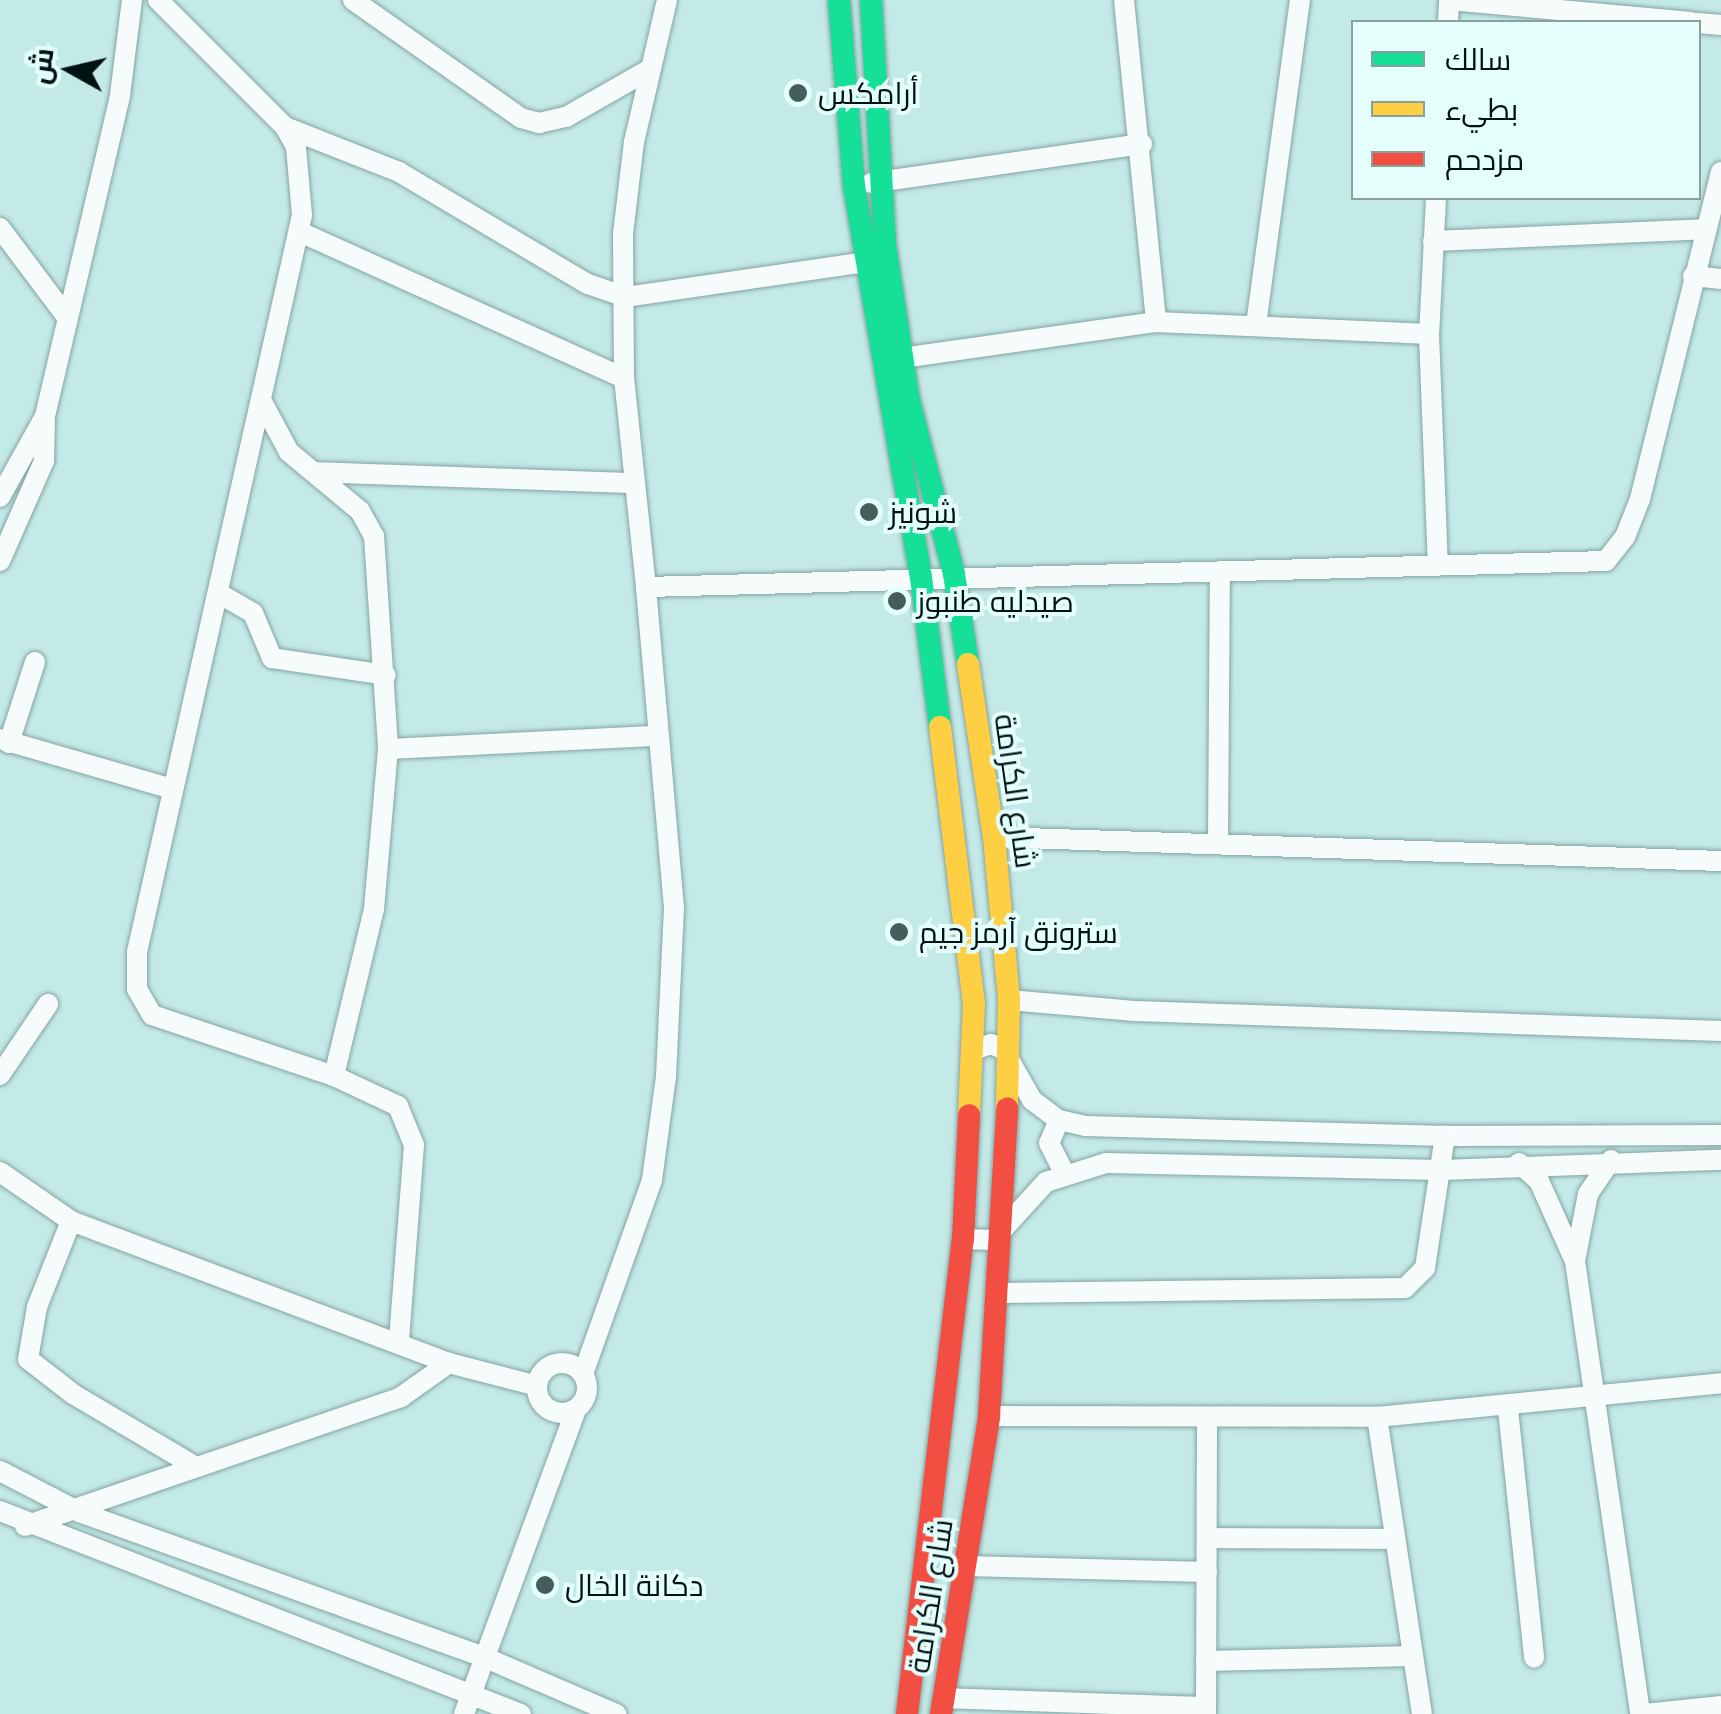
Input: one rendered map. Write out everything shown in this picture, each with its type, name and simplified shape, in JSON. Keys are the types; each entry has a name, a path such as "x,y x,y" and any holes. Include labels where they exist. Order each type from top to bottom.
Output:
{"street":[{"path":"0,561 44,461 45,416 120,95 132,0"},
{"path":"158,0 285,127 298,159 300,232 136,952 142,1003 152,1015 334,1076 398,1106 412,1130 399,1340"},
{"path":"353,0 539,123 566,117 650,69"},
{"name":"شارع الكرامة","path":"839,0 854,186 921,577 961,874 973,1050 963,1239 907,1714"},
{"name":"شارع الكرامة","path":"871,0 881,181 902,358 954,574 994,837 1009,1000 1004,1226 989,1416 943,1706"},
{"path":"1124,0 1142,144 1156,322"},
{"path":"1256,325 1266,210 1300,0"},
{"path":"1449,0 1601,7 1678,20"},
{"path":"575,1369 596,1326 652,1180 661,1136 675,967 646,587 624,378 626,297 622,234 662,2"},
{"path":"285,127 399,172 588,284 626,297 865,262"},
{"path":"854,186 1142,144"},
{"path":"646,587 954,574 1593,564 1613,553 1640,499 1721,172"},
{"path":"1436,200 1429,334 1438,566"},
{"path":"0,228 66,316"},
{"path":"1432,241 1706,229"},
{"path":"300,232 624,378"},
{"path":"1694,276 1721,279"},
{"path":"902,358 1156,322 1429,334"},
{"path":"261,400 289,452 360,511 374,536 388,749 374,909 334,1076"},
{"path":"0,497 45,416"},
{"path":"249,463 289,452"},
{"path":"314,472 634,483"},
{"path":"1218,842 1220,570"},
{"path":"218,593 253,613 272,658 386,675"},
{"path":"36,662 5,741 172,790"},
{"path":"388,749 658,736"},
{"path":"994,837 1721,861"},
{"path":"1009,1000 1135,1010 1721,1031"},
{"path":"0,1075 48,1004"},
{"path":"973,1050 998,1046 1032,1100 1059,1120 1445,1136 1721,1135"},
{"path":"1059,1120 1049,1143 1064,1172"},
{"path":"1000,1293 1405,1288 1424,1268 1445,1136"},
{"path":"1575,1261 1588,1194 1611,1160"},
{"path":"963,1239 987,1243 1030,1193 1064,1172 1106,1163 1442,1170 1519,1163 1721,1160"},
{"path":"1519,1163 1539,1182 1575,1261 1642,1714 1721,1706"},
{"path":"0,1172 70,1221 399,1340 449,1362 537,1386"},
{"path":"70,1221 37,1306 28,1359 73,1394 191,1464"},
{"path":"0,1526 29,1526 79,1512 191,1464 401,1397 449,1362"},
{"path":"567,1411 542,1404 537,1386 547,1368 575,1369"},
{"path":"469,1705 563,1447 567,1411 587,1393 575,1369"},
{"path":"989,1416 1207,1420 1377,1417 1508,1408 1592,1392 1721,1383"},
{"path":"1508,1408 1534,1658"},
{"path":"1377,1417 1422,1714"},
{"path":"943,1706 1206,1710 1207,1420"},
{"path":"0,1471 79,1512 486,1658 616,1714"},
{"path":"0,1511 469,1705 522,1714"},
{"path":"1207,1538 1395,1538"},
{"path":"966,1566 1207,1572"},
{"path":"1206,1662 1413,1656"},
{"path":"894,1714 910,1690"}],"traffic: fast":[{"path":"839,0 854,186 921,577 940,727"},
{"path":"871,0 885,245 909,401 954,574 968,664"}],"traffic: slow":[{"path":"968,664 994,837 1009,1000 1007,1109"},
{"path":"940,727 974,1003 969,1115"}],"traffic: jam":[{"path":"941,1714 989,1416 1007,1109"},
{"path":"907,1714 963,1239 969,1115"}],"place":[{"name":"أرامكس","path":"798,93"},
{"name":"شونيز","path":"869,512"},
{"name":"صيدليه طنبوز","path":"897,601"},
{"name":"سترونق آرمز جيم","path":"899,932"},
{"name":"دكانة الخال","path":"545,1585"}]}
